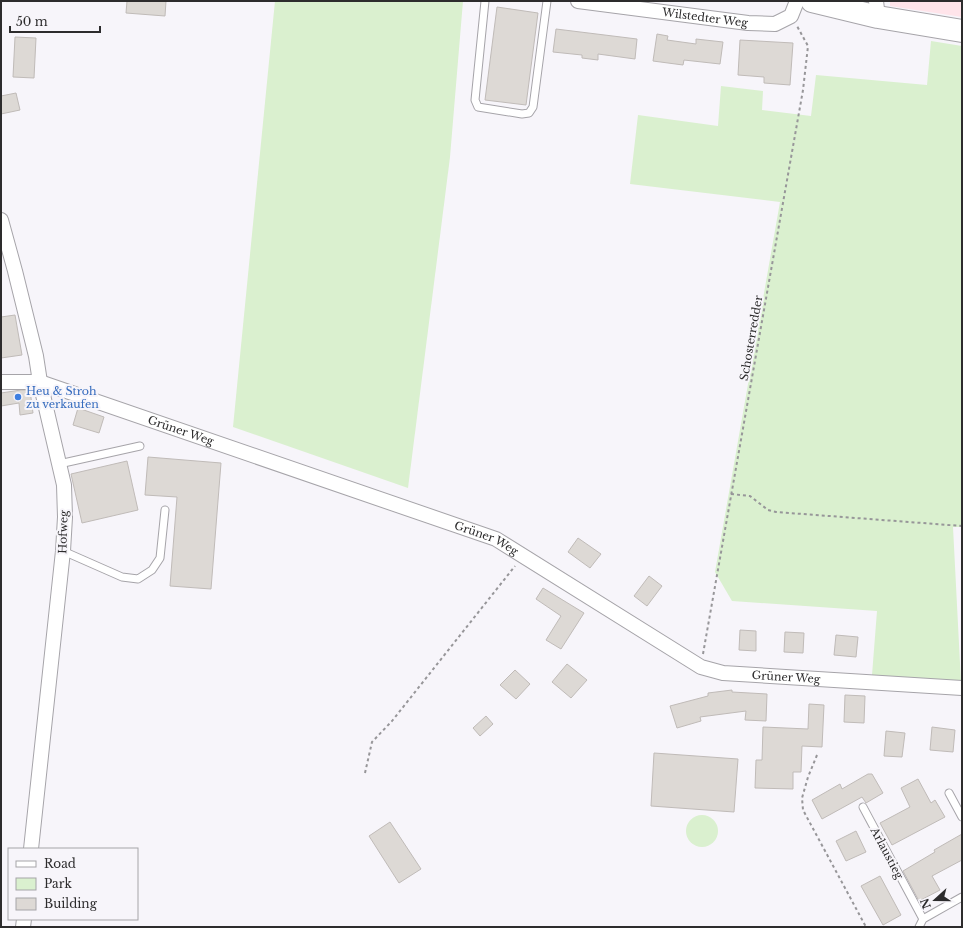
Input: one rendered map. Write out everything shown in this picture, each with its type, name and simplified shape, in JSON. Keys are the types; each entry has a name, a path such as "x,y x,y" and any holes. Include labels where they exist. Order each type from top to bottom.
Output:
{"main road":[{"path":"812,1 877,9 962,31"}],"street":[{"name":"Wilstedter Weg","path":"578,1 748,23 775,24 791,16"},
{"path":"791,16 797,1"},
{"name":"Hofweg","path":"2,226 36,356 40,382 64,485 65,517 63,551 31,848"},
{"name":"Grüner Weg","path":"1,382 40,382 496,539 701,667 723,672 962,688"}],"lane":[{"path":"485,1 475,100 478,107 522,114 529,113 533,107 547,1"},
{"path":"59,464 140,446"},
{"path":"63,551 122,578 138,579 152,570 160,558 165,510"},
{"path":"949,793 962,817"},
{"name":"Arlaustieg","path":"863,807 924,919"},
{"path":"919,927 924,919 962,897"}],"path":[{"name":"Schosterredder","path":"701,667 803,90 808,46 791,16"},
{"path":"731,494 750,496 756,499 768,510 776,512 962,526"},
{"path":"365,773 372,742 392,721 523,556"},
{"path":"817,756 808,777 802,798 804,810 866,927"}],"shaded area":[{"path":"890,1 962,1 962,17 890,6"}],"green space":[{"path":"275,1 463,1 450,157 408,488 233,427"},
{"path":"931,41 962,46 962,527 953,527 961,683 872,675 877,611 732,601 715,572 780,202 630,184 638,115 718,126 721,86 763,91 762,110 811,116 816,75 927,85"},
{"path":"699,815 705,815 715,822 718,831 717,837 711,844 705,847 699,847 689,840 686,834 686,828 693,818"}],"building":[{"path":"127,1 166,1 165,16 126,13"},
{"path":"497,7 538,13 526,105 485,100"},
{"path":"556,29 637,39 635,59 598,54 598,60 582,58 582,55 553,52"},
{"path":"657,34 668,36 667,40 696,44 696,39 723,42 720,64 684,60 683,65 653,61"},
{"path":"15,37 36,38 34,78 13,77"},
{"path":"740,40 793,43 790,85 764,83 764,77 738,75"},
{"path":"16,93 20,110 1,114 1,96"},
{"path":"15,315 22,355 1,358 1,317"},
{"path":"30,390 33,413 20,415 19,403 1,406 1,393"},
{"path":"78,408 104,417 99,433 73,425"},
{"path":"148,457 221,463 211,589 170,586 177,497 145,495"},
{"path":"127,461 138,510 82,523 71,474"},
{"path":"578,538 601,554 590,568 568,552"},
{"path":"649,576 662,586 647,606 634,596"},
{"path":"543,588 584,613 561,649 546,640 561,616 536,599"},
{"path":"740,630 756,631 756,651 739,650"},
{"path":"785,632 804,633 803,653 784,652"},
{"path":"836,635 858,637 856,657 834,655"},
{"path":"567,664 587,680 571,698 552,682"},
{"path":"515,670 530,684 516,699 500,685"},
{"path":"732,690 732,692 767,694 766,721 745,720 746,711 700,717 701,721 677,728 670,706 708,696 708,693"},
{"path":"845,695 865,696 864,723 844,722"},
{"path":"809,704 824,705 822,747 802,746 801,772 793,772 793,789 755,788 756,760 762,760 763,727 808,729"},
{"path":"486,716 493,724 480,736 473,728"},
{"path":"932,727 955,730 953,752 930,750"},
{"path":"886,731 905,733 902,757 884,756"},
{"path":"654,753 738,759 734,812 651,806"},
{"path":"868,774 872,774 883,793 866,803 862,797 822,819 812,800 840,784 842,789"},
{"path":"918,779 931,803 935,800 945,817 892,845 880,823 910,807 901,788"},
{"path":"390,822 421,869 399,883 369,836"},
{"path":"856,831 866,852 846,861 836,841"},
{"path":"962,834 962,860 932,876 940,890 919,901 903,871 935,852 934,850"},
{"path":"880,876 901,915 883,925 861,886"}],"place":[{"name":"Heu & Stroh zu verkaufen","path":"18,397"}]}
